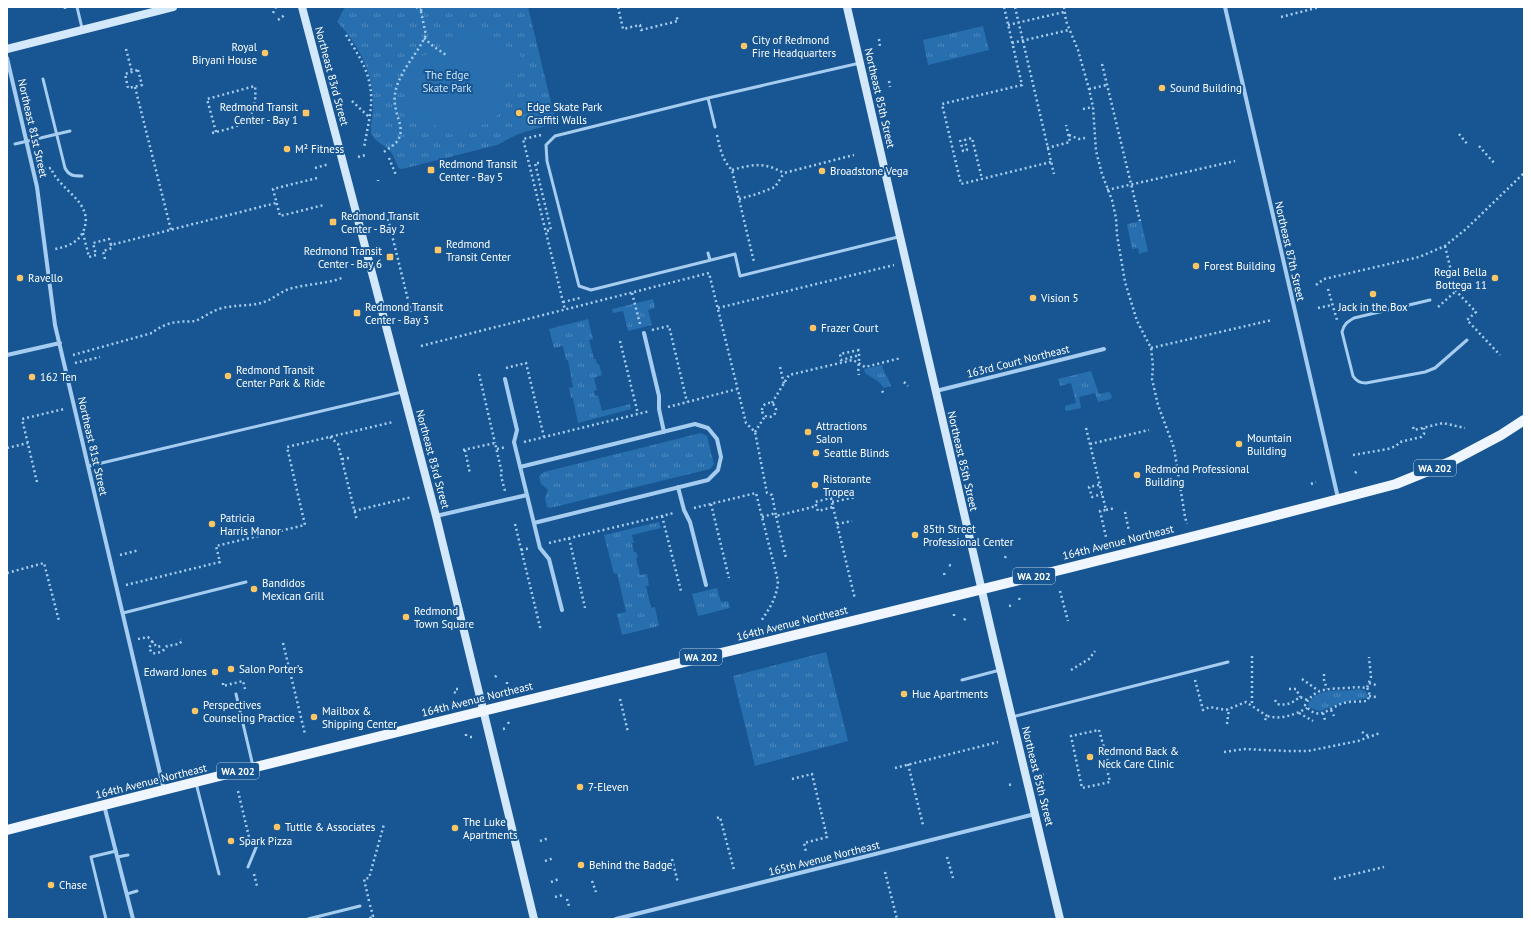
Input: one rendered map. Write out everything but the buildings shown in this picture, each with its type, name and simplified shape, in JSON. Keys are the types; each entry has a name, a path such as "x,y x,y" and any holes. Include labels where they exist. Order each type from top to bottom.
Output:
{"main road":[{"name":"164th Avenue Northeast","path":"7,830 253,767 981,589 1396,484 1450,462 1501,435 1524,420"}],"street":[{"path":"7,49 82,30 155,9 173,7"},
{"name":"Northeast 83rd Street","path":"302,7 436,516 534,919"},
{"name":"Northeast 85th Street","path":"847,7 981,589 1060,919"},
{"name":"Northeast 87th Street","path":"1225,7 1338,498"},
{"name":"Northeast 81st Street","path":"7,58 37,187 55,325 164,790"},
{"path":"644,333 660,396 659,409 664,432"},
{"path":"7,355 60,343"},
{"name":"163rd Court Northeast","path":"936,391 1104,349"},
{"path":"505,379 518,430 514,442 520,467 540,548 549,559 562,610"},
{"path":"520,467 695,424 708,428 717,439 721,457 718,470 708,480 534,522"},
{"path":"678,487 684,510 690,522 706,585"},
{"path":"436,516 527,495"},
{"path":"104,805 133,919"},
{"name":"165th Avenue Northeast","path":"616,919 1036,814"}],"lane":[{"path":"78,7 82,30"},
{"path":"860,63 708,98 555,136 546,145 547,161 579,286 591,290 735,254 740,276 900,236"},
{"path":"43,79 66,171 73,176 82,176"},
{"path":"708,98 715,127"},
{"path":"15,144 70,131"},
{"path":"708,253 710,260"},
{"path":"1430,300 1354,318 1347,322 1342,332 1353,376 1356,380 1360,383 1366,383 1425,372 1444,362 1467,340"},
{"path":"89,466 403,391"},
{"path":"123,613 246,582"},
{"path":"1012,717 1228,662"},
{"path":"962,680 1000,670"},
{"path":"236,694 253,767"},
{"path":"196,782 219,874"},
{"path":"248,866 260,838"},
{"path":"106,919 91,857 116,850"},
{"path":"117,857 128,855"},
{"path":"127,894 137,891"},
{"path":"308,919 360,906"}],"path":[{"path":"273,13 276,7"},
{"path":"384,152 399,138 401,131 395,97 397,86 400,77 424,38 426,31 421,8 416,7"},
{"path":"618,7 623,29 640,25 641,30 678,21 676,15"},
{"path":"1004,7 1022,85 942,104 961,184 1051,162"},
{"path":"1015,7 1054,174"},
{"path":"1064,7 1069,30 1078,50 1093,107 1096,151 1107,190 1112,200 1116,218 1120,260 1127,289 1137,322 1151,348 1153,366 1152,378 1158,405 1174,448 1185,517 1191,536"},
{"path":"1280,17 1320,7"},
{"path":"1008,25 1064,12"},
{"path":"278,20 286,14"},
{"path":"1012,43 1069,30"},
{"path":"346,35 358,54 371,86 370,118 364,148"},
{"path":"424,38 446,55"},
{"path":"879,39 880,47"},
{"path":"126,48 132,72"},
{"path":"1102,64 1140,221"},
{"path":"138,70 142,85 128,88 125,74 132,72 138,70"},
{"path":"889,81 890,88"},
{"path":"1089,90 1107,85"},
{"path":"135,86 170,230"},
{"path":"212,133 238,127 247,120 254,110 256,99 255,86 207,98 216,132"},
{"path":"352,101 370,118"},
{"path":"254,110 276,104 279,116"},
{"path":"1083,108 1093,107"},
{"path":"1047,148 1070,142 1066,125"},
{"path":"715,127 722,155 726,164 732,170 754,262"},
{"path":"546,134 523,139 565,310"},
{"path":"1459,134 1468,145"},
{"path":"1068,135 1079,139 1085,138"},
{"path":"960,140 962,151 968,150 965,140 972,138 982,179"},
{"path":"1480,146 1495,164"},
{"path":"358,157 366,155"},
{"path":"739,199 774,187 784,173 854,155"},
{"path":"389,158 396,175"},
{"path":"546,231 551,230 535,163 547,161"},
{"path":"1107,190 1235,161"},
{"path":"315,168 329,164"},
{"path":"732,170 753,164 772,166 784,173"},
{"path":"43,169 51,168 59,182 81,203 86,217 83,233 89,257 96,255 93,244 109,240 111,244"},
{"path":"1316,285 1324,280 1419,257 1445,246 1466,229 1524,173"},
{"path":"317,178 273,189 276,203 280,216 324,205"},
{"path":"111,244 276,203"},
{"path":"388,219 411,312"},
{"path":"55,249 70,245 78,240 83,233"},
{"path":"105,259 103,251 112,248 111,244"},
{"path":"1445,246 1456,291 1476,312 1467,320 1500,355"},
{"path":"718,308 906,262"},
{"path":"709,273 714,272"},
{"path":"73,355 152,333 170,323 196,320 220,308 242,307 264,302 287,290 303,286 328,283 342,278"},
{"path":"632,293 639,324 647,322"},
{"path":"563,302 585,297"},
{"path":"1318,308 1332,305"},
{"path":"1151,348 1272,320"},
{"path":"648,326 649,330 668,326 687,402"},
{"path":"620,341 638,414"},
{"path":"859,375 858,367 860,356 859,349 840,354 841,360 860,356"},
{"path":"75,362 100,356"},
{"path":"772,403 789,375 853,360 860,362 865,367 901,358"},
{"path":"506,368 526,363 544,437"},
{"path":"780,367 784,384"},
{"path":"479,374 506,494"},
{"path":"904,382 908,386"},
{"path":"526,442 737,389"},
{"path":"882,391 885,395"},
{"path":"765,416 762,410 763,406 766,403 772,403"},
{"path":"765,416 770,417 776,412 775,405 772,403"},
{"path":"37,482 22,419 67,408"},
{"path":"755,432 765,416"},
{"path":"125,586 220,562 216,546 305,525 287,447 392,422"},
{"path":"1413,427 1414,430 1443,423 1465,428"},
{"path":"1086,428 1106,510"},
{"path":"1352,455 1388,449 1396,446 1400,442 1421,437 1424,434 1424,428"},
{"path":"1090,444 1149,430"},
{"path":"330,437 338,444 357,521"},
{"path":"470,474 464,450 495,442"},
{"path":"7,448 28,443"},
{"path":"342,459 349,458"},
{"path":"1311,484 1316,482"},
{"path":"1099,484 1089,487 1092,497 1102,494"},
{"path":"551,542 756,493 778,585 774,600 761,621"},
{"path":"832,502 856,496"},
{"path":"354,511 412,497"},
{"path":"833,507 818,511 815,502 831,498 855,599"},
{"path":"711,504 729,578"},
{"path":"1106,537 1100,511 1115,508"},
{"path":"1125,512 1129,531"},
{"path":"762,517 776,515 786,558"},
{"path":"662,516 681,591"},
{"path":"837,524 852,521"},
{"path":"515,524 541,631"},
{"path":"568,538 585,608"},
{"path":"118,556 139,550"},
{"path":"7,573 44,563 59,621"},
{"path":"944,572 945,577"},
{"path":"1060,591 1068,621"},
{"path":"1009,606 1014,605"},
{"path":"138,639 148,637 157,647 161,646 161,644"},
{"path":"153,642 149,648 152,653 155,653 165,650 167,646 179,644 182,641 181,639"},
{"path":"283,643 305,734"},
{"path":"1071,670 1085,662 1095,651"},
{"path":"1252,656 1252,706"},
{"path":"1367,688 1360,686 1319,691 1307,700 1305,705 1315,713 1323,713 1344,703 1367,701 1369,690 1367,688 1371,677 1369,657"},
{"path":"1324,674 1327,689"},
{"path":"1190,680 1194,679 1203,710 1210,707 1229,709 1246,702 1267,716 1282,718 1299,713 1307,708"},
{"path":"1302,679 1319,691"},
{"path":"1369,683 1376,684"},
{"path":"1289,689 1296,689 1300,697 1307,700"},
{"path":"1369,696 1377,696"},
{"path":"1275,700 1278,704 1284,706 1292,703 1300,697"},
{"path":"620,699 628,732"},
{"path":"1227,724 1229,709"},
{"path":"1331,710 1334,716"},
{"path":"1299,713 1313,721"},
{"path":"1323,713 1326,720"},
{"path":"1265,720 1267,716"},
{"path":"503,729 508,727 508,722"},
{"path":"1099,730 1108,762 1106,765 1110,782 1082,788 1071,736 1099,730"},
{"path":"1362,732 1370,737"},
{"path":"1224,752 1245,749 1287,752 1308,751 1370,737 1380,733"},
{"path":"895,768 998,742"},
{"path":"908,764 923,825"},
{"path":"792,779 812,774 828,837 804,843 806,852"},
{"path":"1042,775 1048,774"},
{"path":"1009,785 1013,784"},
{"path":"238,791 250,838"},
{"path":"717,818 720,817 734,870"},
{"path":"371,919 370,916 373,916 364,879 369,878 384,824"},
{"path":"540,841 549,838"},
{"path":"947,857 953,878"},
{"path":"546,861 554,858"},
{"path":"672,859 678,883"},
{"path":"1334,879 1384,867"},
{"path":"885,872 897,919"},
{"path":"551,882 559,879"},
{"path":"592,881 596,892"},
{"path":"554,897 563,895"},
{"path":"567,899 569,906"}],"green space":[{"name":"The Edge Skate Park","path":"345,7 528,7 556,123 518,134 497,145 402,169 398,168 390,151 374,138 371,132 373,107 372,92 367,70 352,40 337,22"},
{"path":"983,26 989,50 928,65 923,40"},
{"path":"471,32 485,35 494,45 508,46 516,50 521,56 522,64 519,73 513,78 502,83 502,105 498,115 485,124 473,124 467,133 457,136 441,129 415,112 410,107 405,89 399,87 411,63 416,57 430,54 442,61 461,36"},
{"path":"1141,221 1148,251 1139,254 1138,248 1132,249 1127,224"},
{"path":"653,299 655,308 648,310 652,325 628,331 623,311 613,313 612,309"},
{"path":"588,319 593,339 589,340 594,359 596,359 597,364 599,364 602,375 594,378 597,390 594,391 595,396 598,395 602,411 630,404 631,409 578,423 573,398 571,398 569,388 573,387 568,360 566,360 563,346 554,348 549,329"},
{"path":"882,365 891,386 884,388 879,382 865,373 864,369"},
{"path":"1091,371 1099,394 1109,392 1112,396 1111,399 1098,402 1095,393 1079,397 1081,408 1067,411 1065,410 1065,406 1076,403 1071,383 1060,386 1058,379"},
{"path":"701,433 707,436 714,464 710,469 550,508 547,507 545,498 548,490 541,484 539,476 544,472"},
{"path":"659,522 661,528 632,535 634,543 632,543 634,552 636,552 638,557 636,558 640,575 647,574 649,585 646,586 651,608 655,607 659,626 622,635 617,614 626,612 617,573 614,574 604,535"},
{"path":"717,588 721,602 728,601 730,608 698,616 692,594"},
{"path":"826,652 848,741 755,766 733,676"},
{"path":"1359,689 1368,694 1367,698 1345,702 1320,711 1310,708 1308,705 1312,699 1324,692"}],"place":[{"name":"City of Redmond Fire Headquarters","path":"744,46"},
{"name":"Royal Biryani House","path":"265,53"},
{"name":"Sound Building","path":"1162,88"},
{"name":"Redmond Transit Center - Bay 1","path":"306,113"},
{"name":"Edge Skate Park Graffiti Walls","path":"519,113"},
{"name":"M² Fitness","path":"287,149"},
{"name":"Redmond Transit Center - Bay 5","path":"431,170"},
{"name":"Broadstone Vega","path":"822,171"},
{"name":"Redmond Transit Center - Bay 2","path":"333,222"},
{"name":"Redmond Transit Center","path":"438,250"},
{"name":"Redmond Transit Center - Bay 6","path":"390,257"},
{"name":"Forest Building","path":"1196,266"},
{"name":"Ravello","path":"20,278"},
{"name":"Regal Bella Bottega 11","path":"1495,278"},
{"name":"Jack in the Box","path":"1373,294"},
{"name":"Vision 5","path":"1033,298"},
{"name":"Redmond Transit Center - Bay 3","path":"357,313"},
{"name":"Frazer Court","path":"813,328"},
{"name":"Redmond Transit Center Park & Ride","path":"228,376"},
{"name":"162 Ten","path":"32,377"},
{"name":"Attractions Salon","path":"808,432"},
{"name":"Mountain Building","path":"1239,444"},
{"name":"Seattle Blinds","path":"816,453"},
{"name":"Redmond Professional Building","path":"1137,475"},
{"name":"Ristorante Tropea","path":"815,485"},
{"name":"Patricia Harris Manor","path":"212,524"},
{"name":"85th Street Professional Center","path":"915,535"},
{"name":"Bandidos Mexican Grill","path":"254,589"},
{"name":"Redmond Town Square","path":"406,617"},
{"name":"Salon Porter’s","path":"231,669"},
{"name":"Edward Jones","path":"215,672"},
{"name":"Hue Apartments","path":"904,694"},
{"name":"Perspectives Counseling Practice","path":"195,711"},
{"name":"Mailbox & Shipping Center","path":"314,717"},
{"name":"Redmond Back & Neck Care Clinic","path":"1090,757"},
{"name":"7-Eleven","path":"580,787"},
{"name":"Tuttle & Associates","path":"277,827"},
{"name":"The Luke Apartments","path":"455,828"},
{"name":"Spark Pizza","path":"231,841"},
{"name":"Behind the Badge","path":"581,865"},
{"name":"Chase","path":"51,885"}]}
